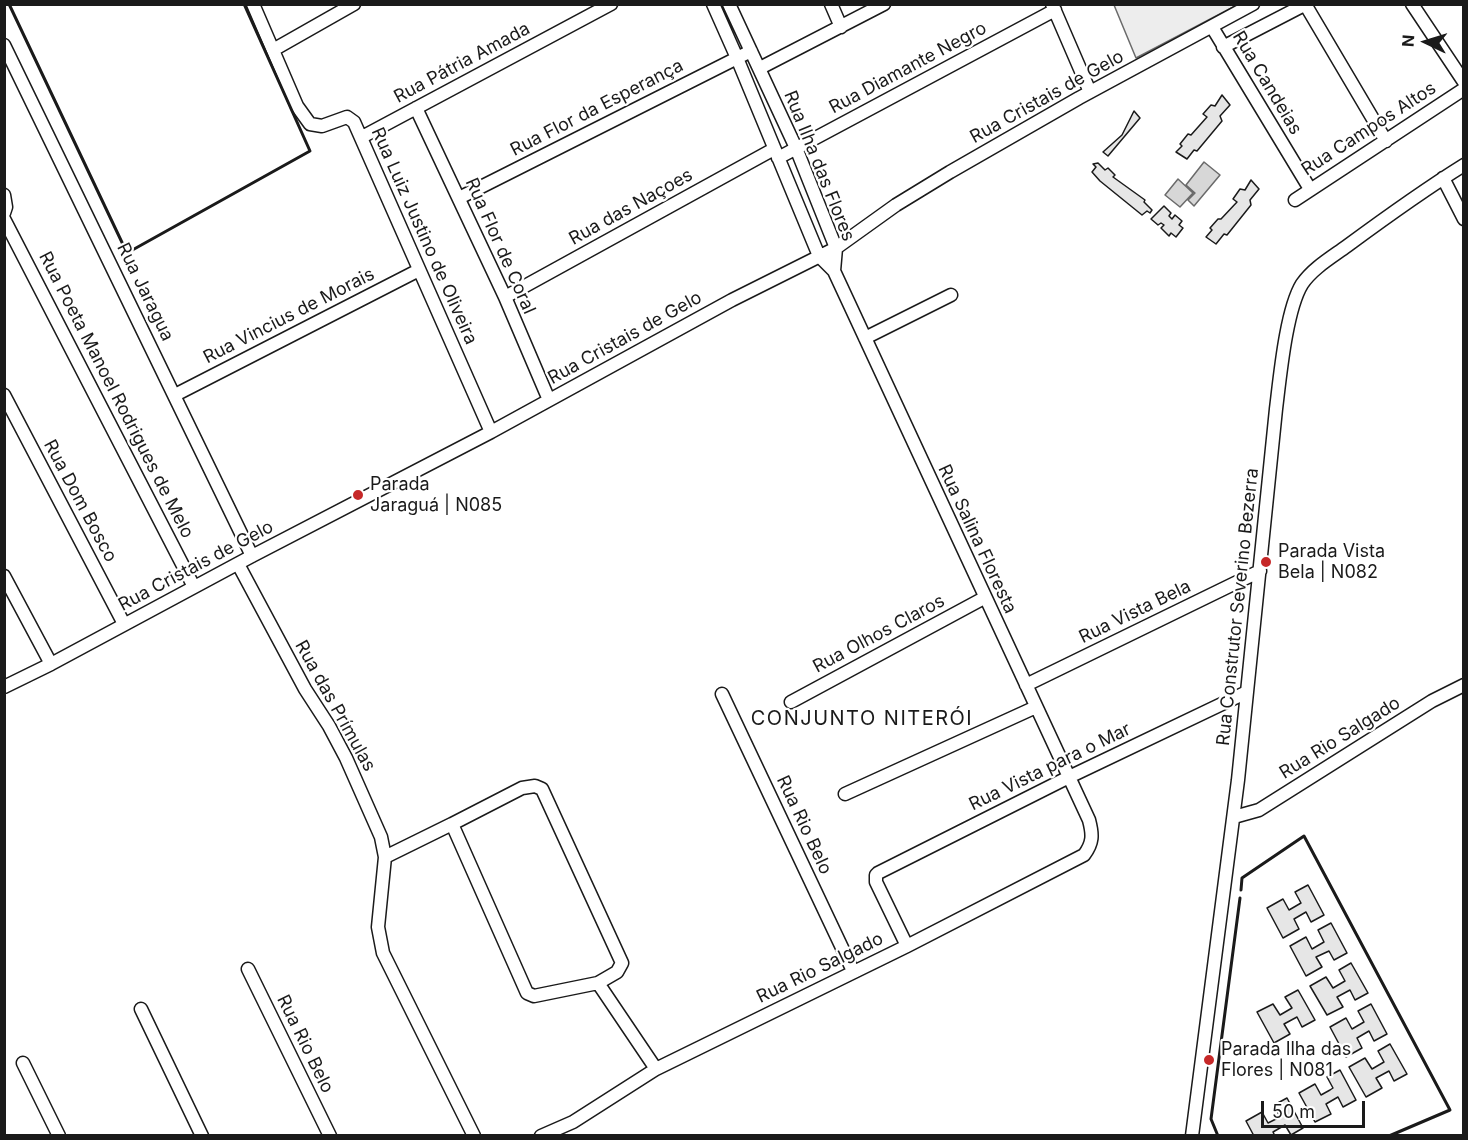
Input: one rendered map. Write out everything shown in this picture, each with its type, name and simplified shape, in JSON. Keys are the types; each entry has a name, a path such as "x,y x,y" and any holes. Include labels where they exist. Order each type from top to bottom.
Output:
{"street":[{"name":"Rua Luiz Justino de Oliveira","path":"253,4 297,106 310,124 321,126 347,117 354,122 491,432"},
{"path":"273,50 354,4"},
{"name":"Rua Pátria Amada","path":"362,137 611,4"},
{"name":"Rua Ilha das Flores","path":"713,4 819,256 834,271"},
{"name":"Rua Ilha das Flores","path":"729,4 796,148 836,248 834,271"},
{"path":"831,4 841,27"},
{"path":"760,68 884,4"},
{"name":"Rua Cristais de Gelo","path":"4,687 491,432 732,300 836,248 914,194 1090,92 1253,4"},
{"path":"1412,4 1464,82"},
{"path":"1223,47 1305,5 1386,141"},
{"path":"1054,7 1090,92"},
{"name":"Rua Diamante Negro","path":"776,153 796,148 1054,7"},
{"name":"Rua Candeias","path":"1212,27 1310,189"},
{"name":"Rua Jaragua","path":"4,45 252,556"},
{"name":"Rua Flor da Esperança","path":"459,198 751,51"},
{"name":"Rua Campos Altos","path":"1295,200 1464,89"},
{"name":"Rua Flor de Coral","path":"416,108 505,297 549,400"},
{"name":"Rua das Naçoes","path":"505,297 776,153"},
{"name":"Rua Construtor Severino Bezerra","path":"1192,1136 1234,817 1283,356 1292,315 1302,285 1317,268 1464,165"},
{"path":"1443,178 1464,219"},
{"path":"4,195 6,207 4,213"},
{"name":"Rua Poeta Manoel Rodrigues de Melo","path":"4,219 194,587"},
{"name":"Rua Vincius de Morais","path":"175,394 419,270"},
{"name":"Rua Salina Floresta","path":"834,271 1089,820"},
{"path":"865,338 951,295"},
{"name":"Rua Dom Bosco","path":"4,395 124,624"},
{"name":"Rua das Prímulas","path":"238,564 294,671 329,726 346,758 381,837 385,857 378,927 382,953 474,1136"},
{"name":"Rua Vista Bela","path":"1026,685 1260,571"},
{"path":"5,577 51,664"},
{"name":"Rua Olhos Claros","path":"791,702 984,598"},
{"name":"Rua Rio Salgado","path":"1234,817 1259,810 1432,701 1464,685"},
{"name":"Rua Vista para o Mar","path":"907,946 876,882 878,873 1069,777 1247,692"},
{"name":"Rua Rio Belo","path":"722,694 853,971"},
{"path":"845,794 1036,707"},
{"path":"385,857 522,788 535,786 542,789 622,963 617,972 598,982 534,996 527,993 452,824"},
{"name":"Rua Rio Salgado","path":"541,1136 573,1122 656,1069 907,946 1084,855 1091,846 1092,835 1089,820"},
{"name":"Rua Rio Belo","path":"248,969 330,1136"},
{"path":"598,982 656,1069"},
{"path":"141,1009 202,1136"},
{"path":"23,1062 59,1136"},
{"path":"573,1122 578,1136"}],"shaded area":[{"path":"1114,5 1237,5 1136,58"},
{"path":"1204,162 1220,175 1194,206 1188,200 1195,193 1186,185"},
{"path":"1178,179 1193,193 1180,207 1165,195"}],"building":[{"path":"1222,95 1230,105 1220,116 1222,121 1197,151 1194,150 1187,159 1176,152 1188,134 1191,135 1207,117 1203,114 1211,105 1215,106"},
{"path":"1134,111 1140,118 1108,156 1103,152 1122,135"},
{"path":"1098,163 1105,170 1108,168 1115,175 1113,177 1145,200 1144,202 1152,210 1150,213 1147,211 1142,215 1100,181 1092,172 1096,167 1093,164"},
{"path":"1251,180 1259,189 1250,200 1251,205 1227,235 1224,234 1216,244 1206,237 1212,230 1210,228 1237,202 1233,199 1240,189 1245,190"},
{"path":"1164,206 1171,213 1169,216 1172,219 1175,215 1182,221 1179,225 1183,228 1176,237 1171,233 1169,236 1161,228 1164,225 1161,223 1158,225 1151,219"},
{"path":"1308,885 1324,915 1311,922 1306,912 1294,919 1299,929 1283,938 1267,908 1283,899 1289,910 1301,903 1295,892"},
{"path":"1331,923 1347,953 1334,960 1329,951 1316,957 1322,967 1306,976 1290,946 1306,937 1312,949 1324,942 1318,930"},
{"path":"1351,963 1368,993 1355,1000 1350,990 1337,997 1343,1007 1327,1015 1310,986 1326,977 1333,988 1345,981 1339,970"},
{"path":"1298,990 1315,1020 1302,1027 1297,1017 1284,1024 1290,1034 1274,1043 1257,1012 1273,1004 1280,1015 1292,1008 1285,997"},
{"path":"1371,1004 1387,1034 1374,1041 1369,1031 1357,1038 1362,1048 1346,1057 1330,1027 1346,1018 1352,1029 1364,1022 1358,1011"},
{"path":"1390,1044 1407,1074 1394,1081 1389,1071 1376,1078 1382,1088 1366,1097 1349,1067 1365,1058 1372,1069 1384,1062 1378,1051"},
{"path":"1340,1070 1356,1100 1343,1107 1338,1097 1326,1104 1331,1114 1315,1122 1299,1093 1315,1084 1321,1095 1330,1090 1333,1088 1327,1077"},
{"path":"1287,1098 1303,1128 1291,1135 1285,1125 1273,1132 1275,1136 1254,1136 1246,1121 1262,1112 1268,1123 1280,1117 1274,1105"}],"wall":[{"path":"9,4 127,253 310,151 244,4"},
{"path":"1241,890 1242,878 1304,836 1450,1110 1389,1136"},
{"path":"1218,1136 1211,1119 1240,898"}],"place":[{"name":"Parada Jaraguá | N085","path":"358,495"},
{"name":"Parada Vista Bela | N082","path":"1266,562"},
{"name":"Parada Ilha das Flores | N081","path":"1209,1060"}],"district":[{"name":"CONJUNTO NITERÓI","path":"862,719"}]}
